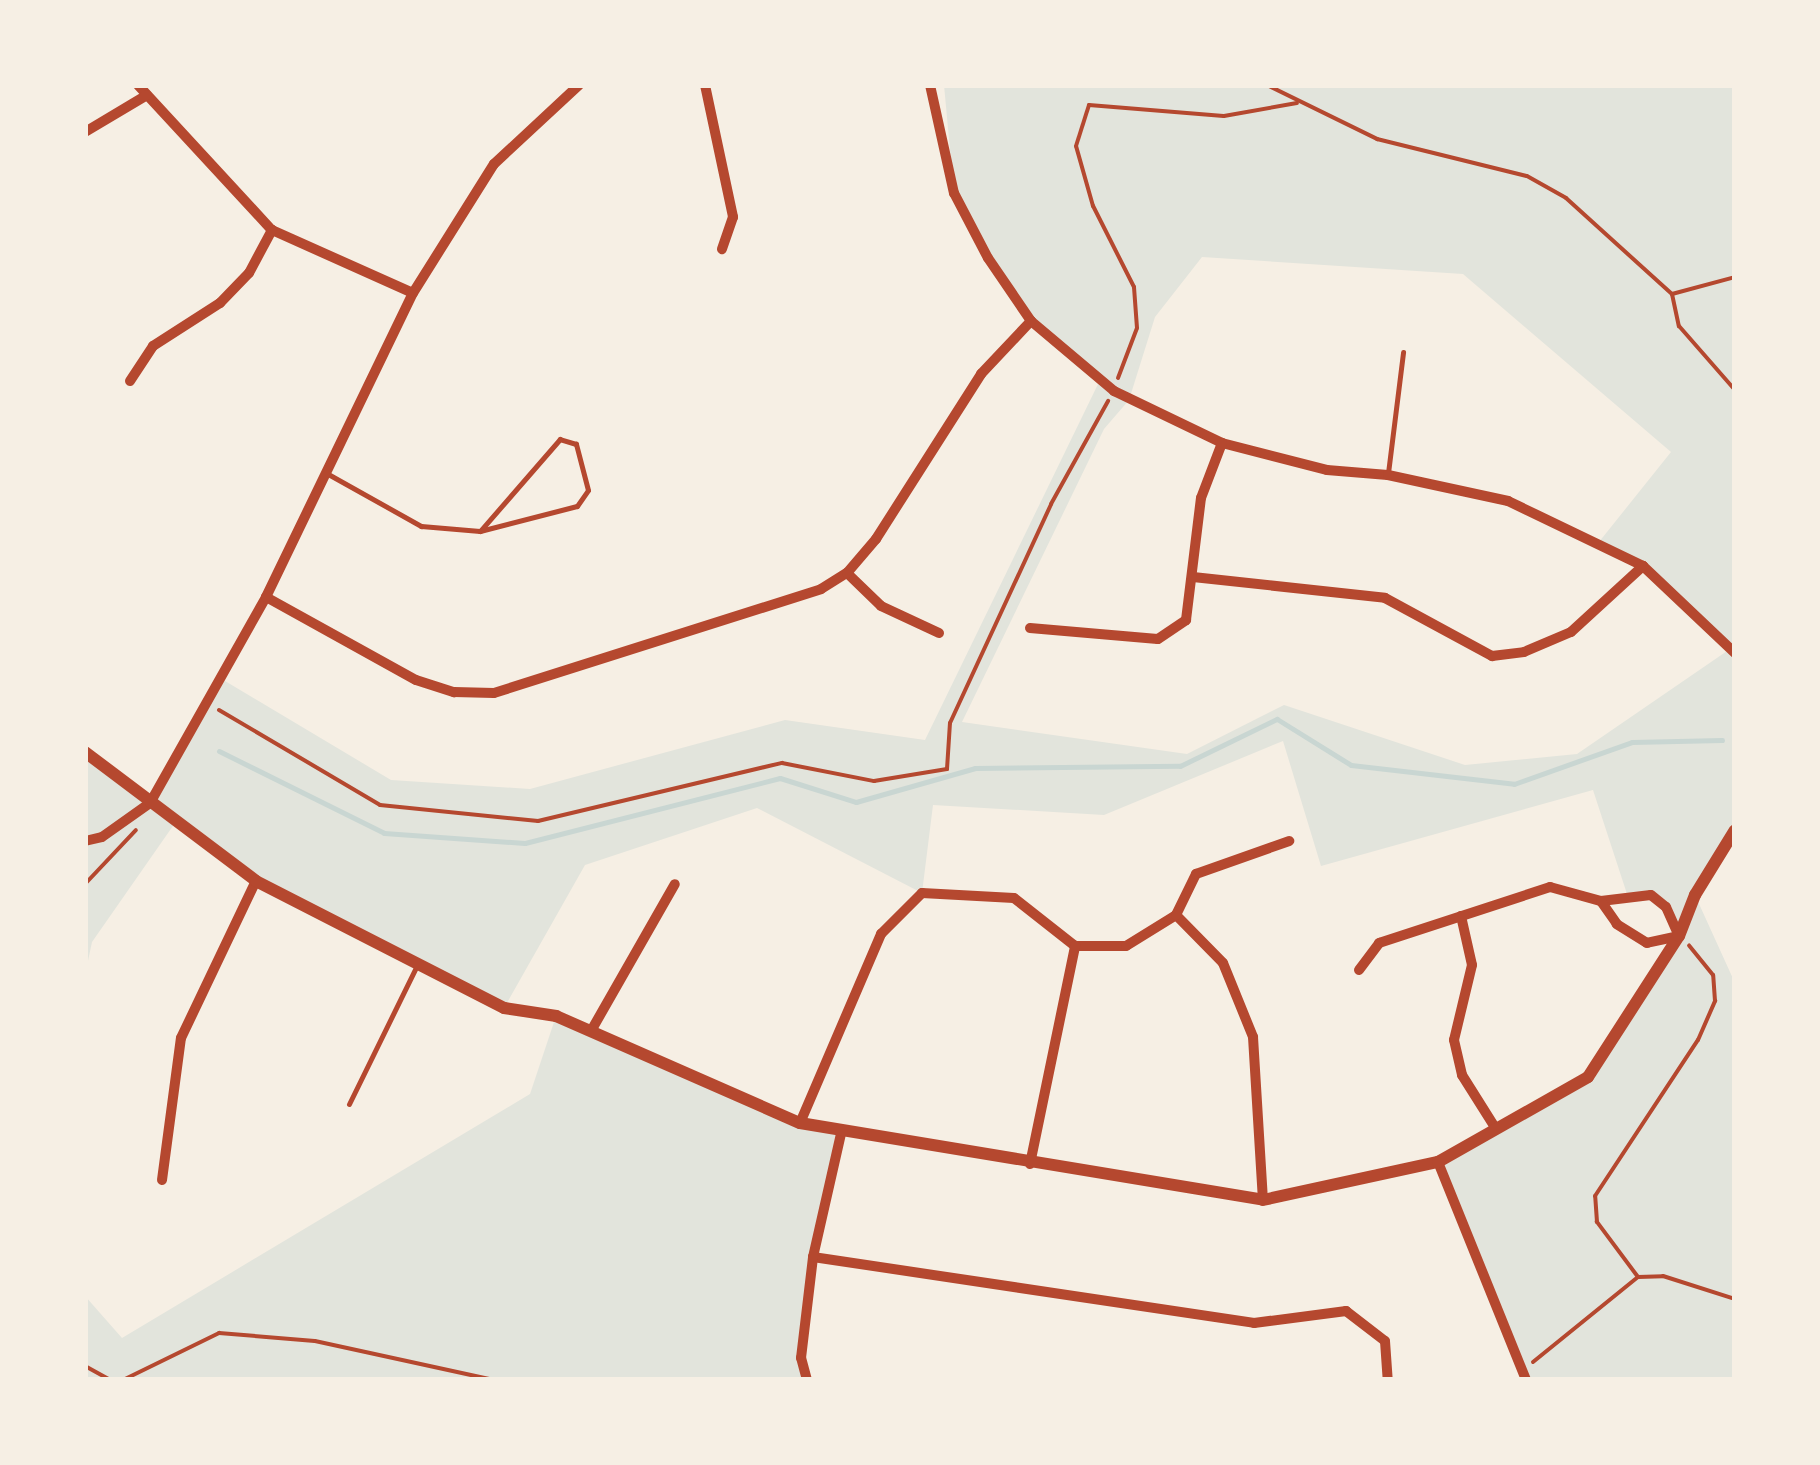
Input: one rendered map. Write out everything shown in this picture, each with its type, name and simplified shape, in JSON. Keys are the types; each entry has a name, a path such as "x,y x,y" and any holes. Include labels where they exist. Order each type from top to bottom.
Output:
{"street":[{"path":"138,85 272,230 413,292"},
{"path":"85,840 102,837 150,803 266,597 413,292 494,164 579,85"},
{"path":"705,85 733,218 722,249"},
{"path":"930,85 954,193 1031,321 1129,400 1222,443 1327,470 1388,475 1508,500 1644,566 1735,653"},
{"path":"85,132 147,95"},
{"path":"130,381 153,346 220,303 249,273 272,230"},
{"path":"266,597 416,680 454,692 494,693 802,596 847,574 981,374 1031,321"},
{"path":"1030,628 1158,639 1186,620 1201,498 1222,443"},
{"path":"1193,578 1385,598 1492,656 1524,652 1571,632 1644,566"},
{"path":"847,574 881,606 939,633"},
{"path":"85,752 256,881 504,1008 556,1016 800,1123 841,1134 1263,1200 1438,1162 1588,1076 1679,936 1695,895 1735,830"},
{"path":"800,1123 881,934 922,893 1014,898 1075,946 1126,946 1176,914 1196,874 1289,841"},
{"path":"162,1180 181,1038 256,881"},
{"path":"591,1031 674,884"},
{"path":"1359,970 1379,943 1550,887 1602,901 1650,895 1666,907 1679,936"},
{"path":"1602,901 1618,924 1647,943 1679,936"},
{"path":"1176,914 1224,962 1253,1037 1263,1200"},
{"path":"1460,916 1472,965 1454,1040 1462,1075 1496,1129"},
{"path":"1030,1164 1075,946"},
{"path":"808,1380 801,1358 813,1256 841,1134"},
{"path":"1438,1162 1524,1375"},
{"path":"813,1256 1254,1323 1346,1311 1385,1341 1388,1380"}],"lane":[{"path":"1388,475 1404,352"},
{"path":"326,473 421,526 480,531 578,506 588,490 576,444 560,438 480,531"},
{"path":"349,1104 417,964"}],"path":[{"path":"1267,85 1377,139 1527,176 1566,198 1672,294 1679,326 1735,390"},
{"path":"1672,294 1735,277"},
{"path":"85,884 131,840 150,803"},
{"path":"1638,1277 1597,1222 1596,1196 1698,1040 1715,1001 1714,975 1679,936"},
{"path":"1524,1375 1638,1277 1663,1276 1735,1299"},
{"path":"123,1380 219,1333 315,1341 494,1380"},
{"path":"85,1366 110,1380"}],"shaded area":[{"path":"944,85 1735,85 1735,830 1695,895 1735,983 1735,1380 1526,1380 1438,1162 1588,1077 1679,937 1666,907 1651,895 1627,894 1593,790 1321,866 1283,741 1104,815 933,805 922,893 757,808 585,865 504,1008 256,881 175,823 92,942 85,975 85,752 151,803 220,678 391,780 530,789 785,720 925,740 1100,380 1031,321 954,193","holes":["1202,257 1463,274 1671,452 1599,542 1643,566 1730,649 1577,754 1465,765 1284,705 1187,754 962,722 1104,429 1129,400 1155,317"]},
{"path":"556,1016 841,1134 813,1257 801,1358 807,1380 85,1380 85,1296 122,1338 530,1094"}],"waterway":[{"path":"219,751 384,833 525,843 780,778 856,802 975,768 1180,766 1277,719 1351,765 1514,784 1632,742 1722,740"}]}
